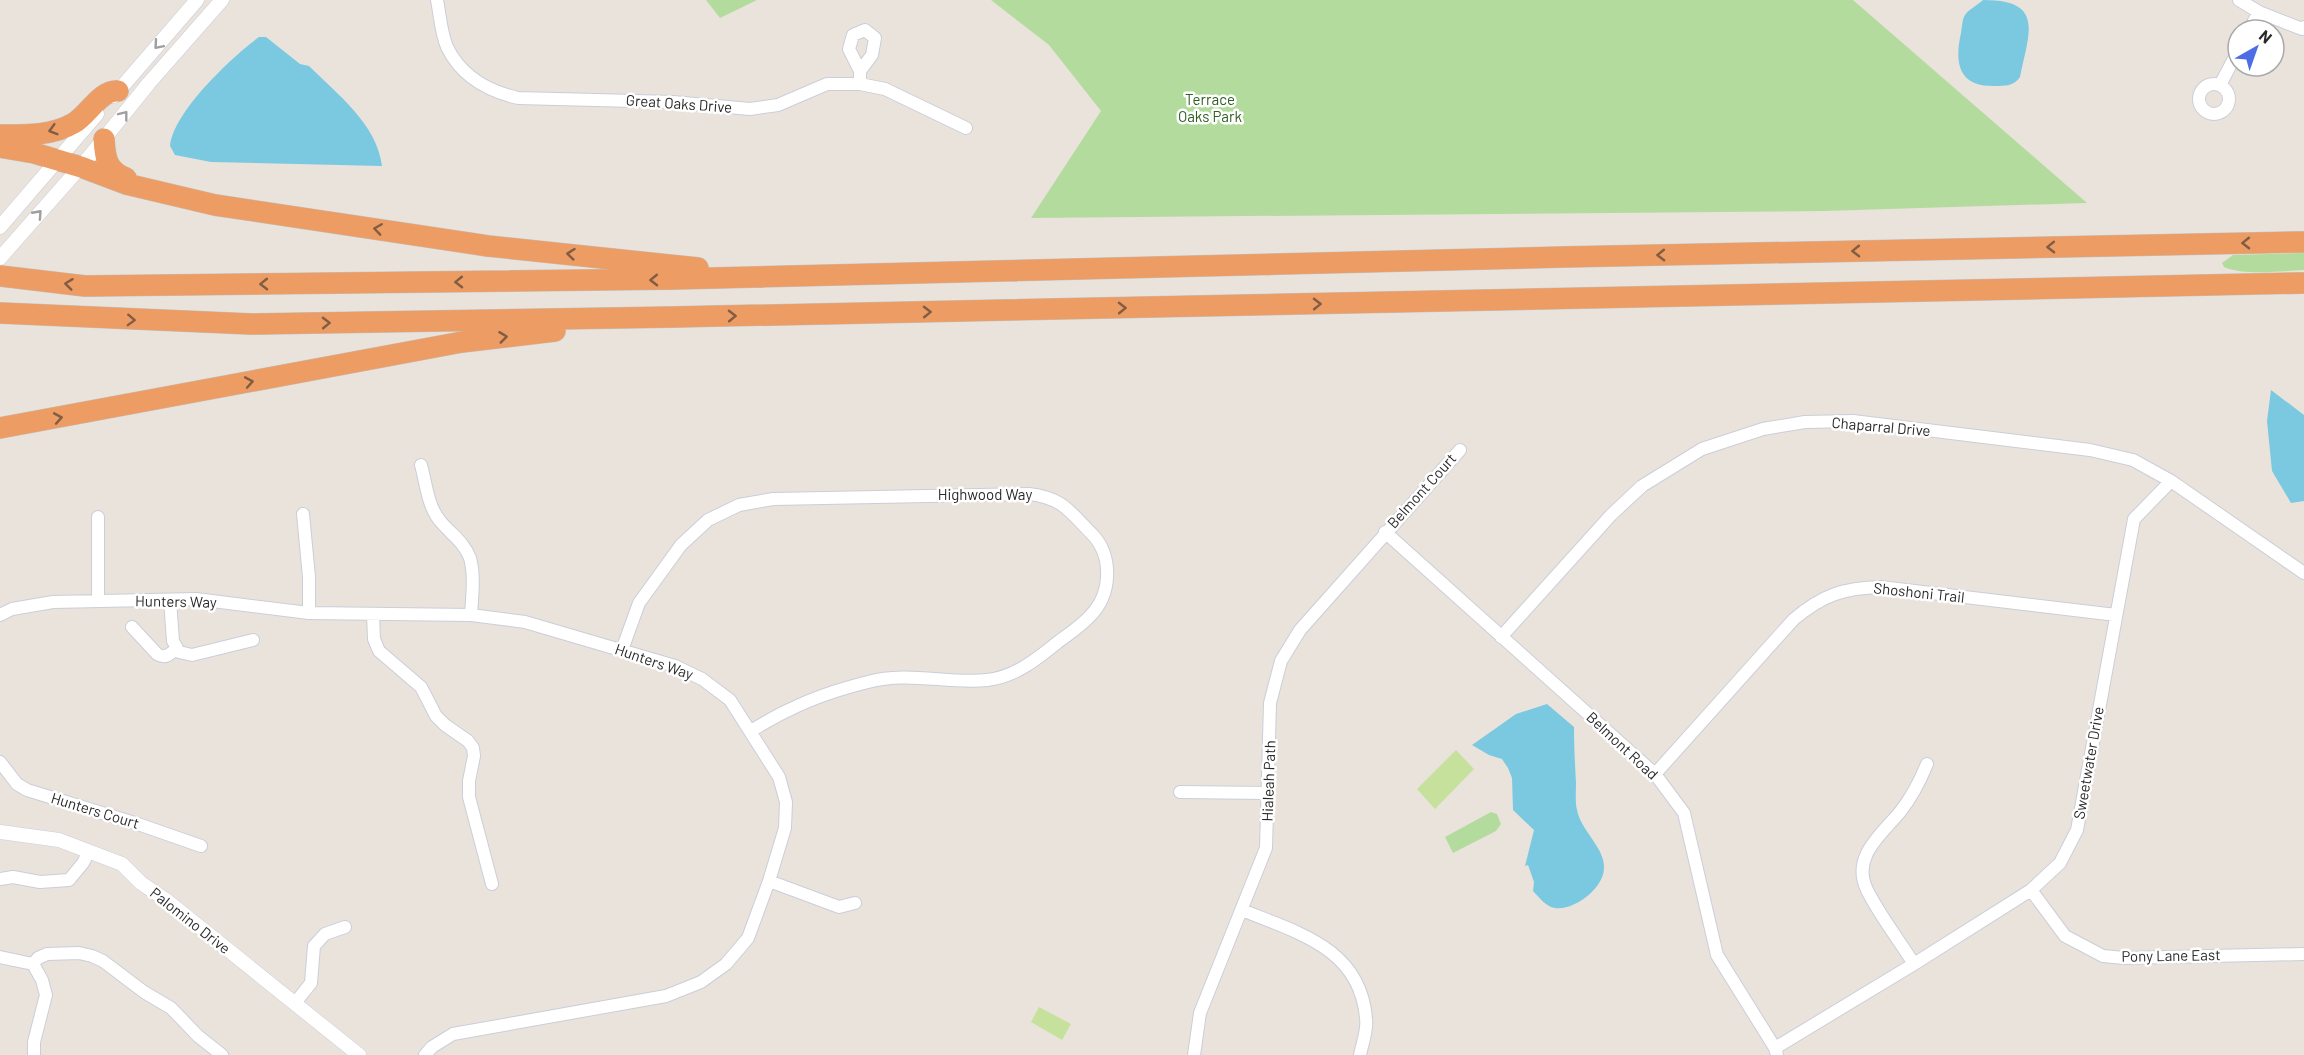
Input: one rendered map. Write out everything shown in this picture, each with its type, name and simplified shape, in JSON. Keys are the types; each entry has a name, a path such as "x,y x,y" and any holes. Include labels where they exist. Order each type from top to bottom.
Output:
{"highway":[{"path":"0,135 38,135 73,124 87,114 105,93 112,90 118,91"},
{"path":"104,139 105,160 112,171 181,194 186,198"},
{"path":"0,147 34,153 81,166 126,184 215,205 488,246 776,276"},
{"path":"0,276 85,286 674,279 2304,242"},
{"path":"5,313 251,324 2304,283"},
{"path":"0,428 462,342 673,317"}],"street":[{"path":"0,227 196,0 211,13"},
{"path":"0,258 222,0"},
{"name":"Great Oaks Drive","path":"437,0 446,45 459,67 480,84 499,93 518,98 673,102 750,110 778,105 827,84 860,84 885,89 966,128"},
{"path":"2239,0 2259,12 2303,28"},
{"path":"2256,18 2259,12"},
{"path":"860,71 860,84"},
{"path":"2220,85 2226,74"},
{"name":"Chaparral Drive","path":"1501,637 1611,515 1642,486 1702,449 1763,429 1805,422 1853,422 2090,450 2133,460 2171,481 2304,573"},
{"name":"Belmont Court","path":"1385,532 1460,450"},
{"path":"421,465 435,514 459,539 470,558 471,615"},
{"name":"Sweetwater Drive","path":"1776,1051 2031,890 2060,863 2077,830 2134,519 2171,481"},
{"name":"Highwood Way","path":"622,650 639,603 681,545 708,520 739,505 773,499 1029,494 1046,496 1062,503 1100,542 1107,562 1107,584 1101,601 1091,615 1036,660 1014,672 987,680 900,678 870,681 792,708 751,731"},
{"path":"303,514 309,578 309,613"},
{"path":"98,518 98,601"},
{"name":"Belmont Road","path":"1385,532 1655,774 1684,813 1717,955 1776,1051"},
{"name":"Hialeah Path","path":"1194,1055 1200,1013 1266,848 1270,703 1281,661 1300,630 1385,532"},
{"name":"Shoshoni Trail","path":"1655,774 1794,619 1814,603 1836,592 1881,587 2116,615"},
{"name":"Hunters Way","path":"0,615 12,609 53,602 196,599 309,613 471,615 525,622 675,666 702,679 730,700 779,777 786,802 785,828 748,938 726,964 701,982 666,996 453,1034 432,1047 425,1055"},
{"path":"170,600 173,641 176,649 185,655 253,640"},
{"path":"373,614 374,639 379,651 421,687 436,716 468,741 473,748 469,797 492,884"},
{"path":"132,627 162,657 168,656 176,649"},
{"name":"Hunters Court","path":"0,762 17,784 27,790 201,846"},
{"path":"1914,964 1866,889 1861,868 1870,845 1901,811 1920,783 1927,764"},
{"path":"1180,792 1269,793"},
{"name":"Palomino Drive","path":"0,832 59,840 122,864 141,883 166,900 359,1055"},
{"path":"0,879 13,877 40,882 69,880 83,863 89,851"},
{"path":"769,881 839,907 855,903"},
{"name":"Pony Lane East","path":"2031,890 2065,936 2103,956 2124,958 2304,954"},
{"path":"1242,910 1316,941 1336,955 1359,984 1367,1020 1360,1055"},
{"path":"295,1003 311,983 314,946 325,934 345,927"},
{"path":"33,964 38,958 47,954 80,953 103,961 144,992 171,1008 198,1036 222,1055"},
{"path":"0,957 33,964 42,980 46,995 34,1042 34,1055"}],"green space":[{"path":"706,0 757,0 720,18"},
{"name":"Terrace Oaks Park","path":"991,0 1853,0 2087,203 1824,211 1031,218 1101,111 1049,45"},
{"path":"2304,253 2304,270 2242,271 2224,267 2222,263 2233,255"},
{"path":"1456,750 1474,769 1435,809 1417,789"},
{"path":"1491,812 1497,814 1501,824 1496,831 1453,853 1445,837"},
{"path":"1039,1007 1071,1024 1062,1040 1031,1022"}],"water":[{"path":"1983,0 2003,1 2016,6 2024,12 2028,22 2029,33 2020,77 2009,85 1983,85 1974,82 1962,72 1959,64 1959,44 1964,17"},
{"path":"259,37 266,37 300,64 309,66 343,99 364,123 379,151 382,166 211,162 175,155 170,146 182,117 220,71"},
{"path":"2271,390 2304,415 2304,501 2291,503 2272,471 2267,421"},
{"path":"1547,704 1574,727 1577,810 1579,818 1601,853 1604,868 1599,883 1587,897 1563,908 1549,906 1533,891 1534,882 1528,865 1525,866 1534,830 1513,810 1512,778 1508,768 1502,759 1489,755 1472,745 1516,714"}]}
